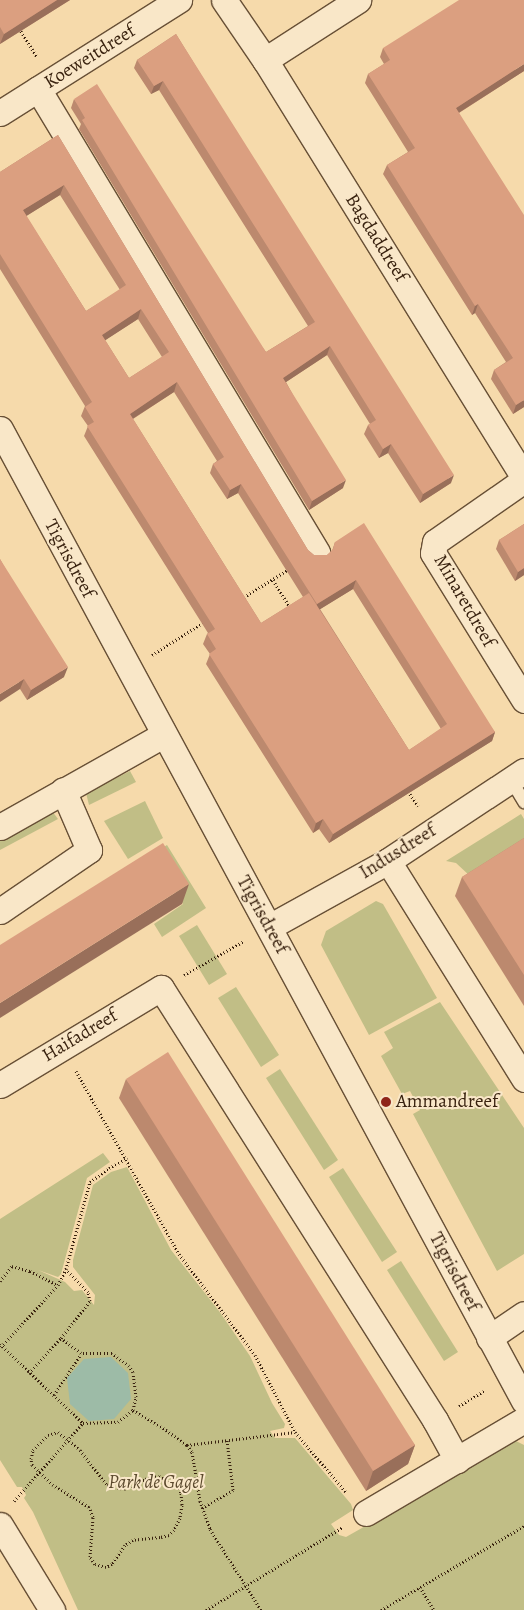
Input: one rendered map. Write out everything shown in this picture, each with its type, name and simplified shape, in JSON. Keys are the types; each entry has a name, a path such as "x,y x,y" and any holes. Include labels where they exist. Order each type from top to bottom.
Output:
{"street":[{"name":"Koeweitdreef","path":"0,113 179,0"},
{"name":"Bagdaddreef","path":"224,0 265,60 524,479"},
{"path":"265,60 358,0"},
{"path":"45,85 317,552"},
{"name":"Tigrisdreef","path":"0,429 163,735 524,1401"},
{"name":"Minaretdreef","path":"524,479 435,542 433,553 524,700"},
{"path":"0,827 163,735"},
{"name":"Indusdreef","path":"268,927 388,861 518,776"},
{"path":"0,911 89,850 63,790"},
{"path":"388,861 524,1079"},
{"path":"161,988 435,1420 457,1460"},
{"name":"Haifadreef","path":"0,1085 161,988"},
{"path":"489,1338 524,1314"},
{"path":"366,1513 524,1420"},
{"path":"0,1525 52,1610"}],"lane":[{"path":"518,776 524,802"}],"path":[{"path":"17,24 45,85"},
{"path":"233,605 317,552"},
{"path":"273,580 294,613"},
{"path":"128,670 209,620"},
{"path":"406,788 433,830"},
{"path":"161,988 268,927"},
{"path":"61,1047 127,1158 179,1254 255,1355 295,1432 331,1475"},
{"path":"61,1338 81,1353 112,1353 129,1366 133,1372 135,1389 133,1410 118,1422 83,1423 1,1345 58,1285 66,1269 90,1182 127,1158"},
{"path":"0,1281 12,1266 30,1271 58,1285"},
{"path":"29,1373 61,1338 90,1301 88,1292 66,1269"},
{"path":"54,1395 81,1353"},
{"path":"435,1420 510,1377"},
{"path":"133,1410 187,1445 192,1452 202,1508 210,1529 262,1610"},
{"path":"13,1503 83,1423"},
{"path":"187,1445 295,1432"},
{"path":"52,1433 61,1433 69,1439 107,1485 124,1489 145,1479 159,1476 177,1485 182,1505 180,1518 174,1530 169,1535 133,1540 125,1545 112,1564 106,1567 95,1564 90,1557 93,1517 89,1507 53,1485 32,1465 33,1450 52,1433"},
{"path":"202,1508 233,1490 227,1440"},
{"path":"206,1610 366,1513"},
{"path":"381,1610 524,1526"},
{"path":"420,1587 434,1610"}],"green space":[{"path":"130,771 136,782 89,805 86,793"},
{"path":"145,801 163,838 128,859 104,821"},
{"path":"52,811 58,819 0,850 0,839"},
{"path":"521,814 524,819 524,843 470,876 456,863 446,861"},
{"path":"167,845 206,908 162,937 154,924 183,904 155,862 110,880"},
{"path":"376,901 383,904 437,998 369,1035 321,945 326,931"},
{"path":"197,925 227,974 209,985 179,936"},
{"path":"236,987 279,1055 261,1067 218,998"},
{"path":"440,1002 524,1128 524,1254 497,1271 413,1114 420,1110 410,1091 402,1094 381,1056 393,1048 384,1032"},
{"path":"280,1069 338,1160 324,1170 266,1078"},
{"name":"Park de Gagel","path":"103,1153 110,1162 87,1178 61,1274 58,1277 38,1270 65,1282 74,1291 82,1290 94,1305 95,1295 73,1267 73,1260 93,1185 111,1172 127,1167 171,1250 219,1311 250,1356 272,1403 285,1424 284,1428 270,1431 275,1438 295,1438 351,1504 353,1510 331,1524 339,1535 346,1537 516,1441 524,1445 524,1610 78,1610 33,1512 24,1498 26,1495 22,1487 17,1487 0,1460 0,1219"},
{"path":"343,1168 397,1252 382,1262 329,1177"},
{"path":"401,1261 458,1352 444,1361 387,1270"}],"shaded area":[{"path":"111,1357 128,1373 131,1399 114,1419 89,1421 70,1404 67,1378 84,1359"}],"building":[{"path":"0,0 57,0 4,34 0,27"},
{"path":"459,0 524,0 524,64 456,108 524,215 524,400 516,405 494,370 513,358 478,304 475,306 387,165 415,148 368,74 390,60 383,48"},
{"path":"176,34 454,475 423,494 391,444 383,449 368,425 376,420 330,346 283,378 346,480 312,501 82,120 85,118 74,99 97,84 266,352 315,322 163,81 154,86 137,60"},
{"path":"58,135 308,550 314,555 327,555 333,549 335,542 364,523 495,732 333,834 323,819 316,823 209,654 216,649 207,634 215,629 87,426 94,422 85,407 92,402 0,254 0,172","holes":["64,185 126,285 86,311 23,210","141,309 169,352 129,378 102,335","177,382 224,457 213,464 230,490 241,484 317,604 356,580 447,724 409,750 309,593 261,623 130,414"]},
{"path":"524,524 524,568 518,572 499,540"},
{"path":"0,559 68,667 31,690 24,679 0,694"},
{"path":"524,838 524,975 462,877"},
{"path":"163,843 189,884 0,1003 0,945"},
{"path":"168,1052 415,1445 373,1471 126,1079"}],"place":[{"name":"Ammandreef","path":"386,1102"}]}
